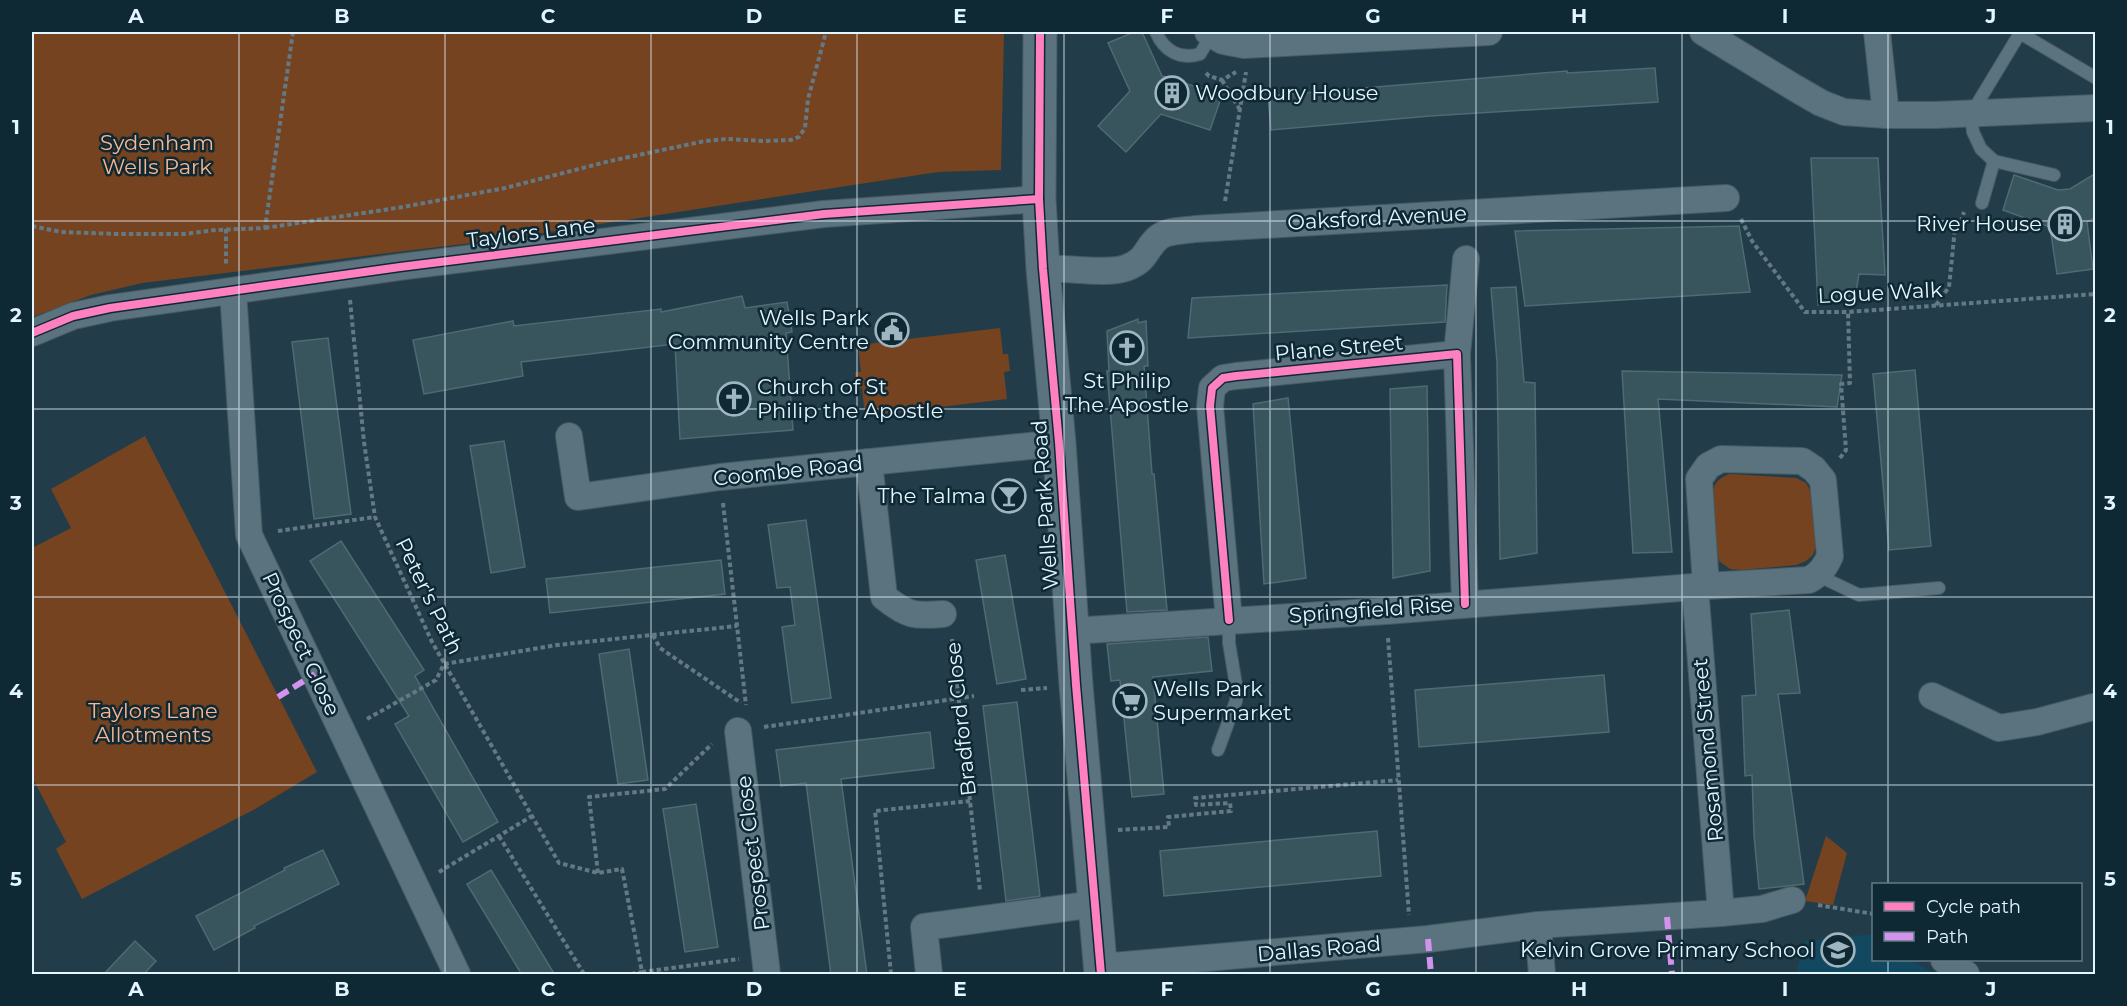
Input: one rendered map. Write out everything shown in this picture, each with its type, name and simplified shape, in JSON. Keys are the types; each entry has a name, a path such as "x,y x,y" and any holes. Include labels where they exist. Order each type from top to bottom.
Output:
{"street":[{"name":"Wells Park Road","path":"1040,32 1039,199 1043,268 1101,971"},
{"path":"1210,33 1223,41 1244,45 1318,37 1489,32"},
{"path":"1703,32 1821,103 1844,112 1887,115 1971,114 2096,108"},
{"path":"1877,32 1887,115"},
{"name":"Oaksford Avenue","path":"1043,268 1112,271 1125,268 1143,259 1158,238 1166,234 1220,227 1726,198"},
{"name":"Taylors Lane","path":"32,333 73,316 150,301 824,214 1039,199"},
{"path":"1465,604 1457,354 1466,259"},
{"name":"Prospect Close","path":"230,292 249,535 457,975"},
{"name":"Plane Street","path":"1229,620 1210,406 1212,388 1223,378 1236,376 1457,354"},
{"name":"Coombe Road","path":"569,436 578,497 720,477 1059,443"},
{"name":"Rosamond Street","path":"1721,913 1701,587 1699,479 1708,466 1720,459 1802,461 1814,469 1823,480"},
{"name":"Bradford Close","path":"868,462 884,597 900,609 915,616 943,614"},
{"path":"1701,587 1809,580 1817,575 1826,567 1830,556 1823,480"},
{"name":"Springfield Rise","path":"1072,631 1386,611 1701,587"},
{"path":"1932,696 2000,728 2095,708"},
{"name":"Prospect Close","path":"738,730 766,965"},
{"name":"Dallas Road","path":"1101,971 1262,964 1411,940 1538,925 1762,909 1792,900"},
{"path":"929,975 924,927 1095,904"},
{"path":"1538,925 1542,975"},
{"path":"1945,961 1966,975"}],"lane":[{"path":"1156,32 1164,46 1176,54 1189,57 1200,54 1210,33"},
{"path":"2054,175 1994,161 1981,149 1973,132 1971,114 2020,33 2096,78"},
{"path":"1982,200 1994,161"},
{"path":"1817,575 1859,595 1939,588"},
{"path":"1218,750 1236,701 1237,691 1229,644 1229,620"}],"path":[{"path":"265,228 293,32"},
{"path":"32,226 61,231 117,234 184,234 226,229 265,228 403,207 505,188 610,161 705,141 791,140 799,137 805,128 808,99 826,32"},
{"path":"1193,56 1209,76 1222,80 1240,110"},
{"path":"1220,227 1247,65 1222,80"},
{"path":"1936,306 1949,287 1955,228 1960,224 1968,201 1982,200"},
{"path":"226,229 230,292"},
{"path":"1823,480 1846,450 1841,384 1850,383 1848,312"},
{"path":"720,477 747,709 738,730"},
{"path":"249,535 375,517"},
{"path":"1386,611 1411,940"},
{"path":"338,724 364,721 436,680 444,664 557,645 737,626"},
{"path":"653,634 660,648 746,706"},
{"path":"598,873 589,797 665,789 720,737 738,730 960,696 974,696"},
{"path":"1117,830 1169,827 1168,817 1231,811 1230,803 1196,806 1195,798 1398,780"},
{"path":"891,975 875,811 970,801"},
{"path":"416,886 532,816"},
{"path":"499,836 584,975"},
{"path":"1792,900 1872,914"},
{"path":"631,975 642,972 766,965"}],"shaded area":[{"name":"Kelvin Grove Primary School","path":"1872,934 1872,961 1914,961 1934,974 1796,974 1805,941"}],"green space":[{"name":"Sydenham Wells Park","path":"32,32 1004,32 1001,170 938,172 496,240 142,283 91,295 32,317"},
{"path":"1000,328 1003,354 1008,354 1010,371 1004,372 1007,399 865,416 862,388 857,389 855,372 861,372 858,345"},
{"name":"Taylors Lane Allotments","path":"145,436 317,772 255,809 82,899 56,849 66,842 32,777 32,548 71,528 51,489"},
{"path":"1730,474 1796,478 1806,483 1811,492 1816,545 1813,555 1796,565 1742,570 1730,569 1719,561 1713,491 1718,481"},
{"path":"1826,836 1847,853 1833,905 1805,901"}],"building":[{"name":"Woodbury House","path":"1134,32 1142,32 1162,76 1222,95 1210,130 1161,114 1126,152 1098,126 1130,91 1108,43"},
{"path":"1655,68 1658,102 1430,116 1271,130 1268,96 1567,71 1567,73"},
{"path":"1811,158 1878,158 1885,275 1859,274 1855,298 1818,305"},
{"name":"River House","path":"2096,173 2096,217 2087,222 2093,269 2057,274 2050,227 2003,210 2014,175 2058,190 2070,189"},
{"path":"1739,226 1750,292 1525,306 1515,231"},
{"path":"1447,285 1445,322 1188,338 1192,298"},
{"path":"1516,287 1524,382 1535,383 1537,553 1500,559 1497,362 1491,288"},
{"path":"742,296 745,308 787,302 792,332 786,333 793,430 680,439 675,344 521,362 523,376 424,394 413,340 513,321 514,326 661,309 661,312"},
{"path":"1138,319 1138,323 1146,321 1148,366 1144,366 1152,474 1154,474 1167,610 1127,612 1107,371 1109,371 1107,331"},
{"path":"328,338 351,514 314,519 292,342"},
{"path":"1915,370 1931,546 1889,550 1873,374"},
{"path":"1622,371 1842,375 1837,407 1658,399 1672,552 1633,553"},
{"path":"1427,386 1430,571 1393,578 1390,389"},
{"path":"1288,398 1306,578 1264,584 1253,404"},
{"path":"504,441 525,567 491,573 470,446"},
{"path":"806,520 831,698 792,703 782,627 795,625 790,587 777,588 768,525"},
{"path":"341,541 424,670 415,676 498,822 463,842 395,724 409,716 310,561"},
{"path":"1005,555 1026,679 997,684 976,560"},
{"path":"721,560 725,594 550,613 546,579"},
{"path":"1789,610 1800,693 1778,694 1804,884 1759,889 1752,775 1745,776 1742,696 1756,695 1751,614"},
{"path":"1208,637 1212,671 1153,677 1164,794 1132,797 1120,680 1111,681 1107,644"},
{"path":"629,649 648,780 618,784 599,654"},
{"path":"1604,675 1609,732 1419,747 1415,690"},
{"path":"1017,702 1040,896 1006,901 983,706"},
{"path":"930,732 934,768 841,779 867,975 831,975 806,783 781,786 776,750"},
{"path":"696,804 718,947 685,952 663,809"},
{"path":"1377,831 1381,876 1164,896 1160,851"},
{"path":"323,850 339,884 254,926 255,928 214,950 196,916 285,870 284,868"},
{"path":"491,870 555,975 522,975 467,884"},
{"path":"135,941 156,961 143,975 103,975"}],"marked path":[{"path":"278,697 315,674"},
{"path":"1667,917 1672,974"},
{"path":"1428,939 1431,974"}],"cycle path":[{"path":"1040,32 1039,199 1043,269 1101,974"},
{"path":"32,333 73,316 110,308 400,267 824,214 1039,199"},
{"path":"1229,620 1210,406 1212,388 1223,378 1236,376 1457,354 1465,604"}],"place":[{"name":"Woodbury House","path":"1172,93"},
{"name":"River House","path":"2065,224"},
{"name":"Wells Park Community Centre","path":"892,330"},
{"name":"St Philip The Apostle","path":"1127,348"},
{"name":"Church of St Philip the Apostle","path":"734,399"},
{"name":"The Talma","path":"1009,496"},
{"name":"Wells Park Supermarket","path":"1130,701"},
{"name":"Kelvin Grove Primary School","path":"1838,950"}]}
